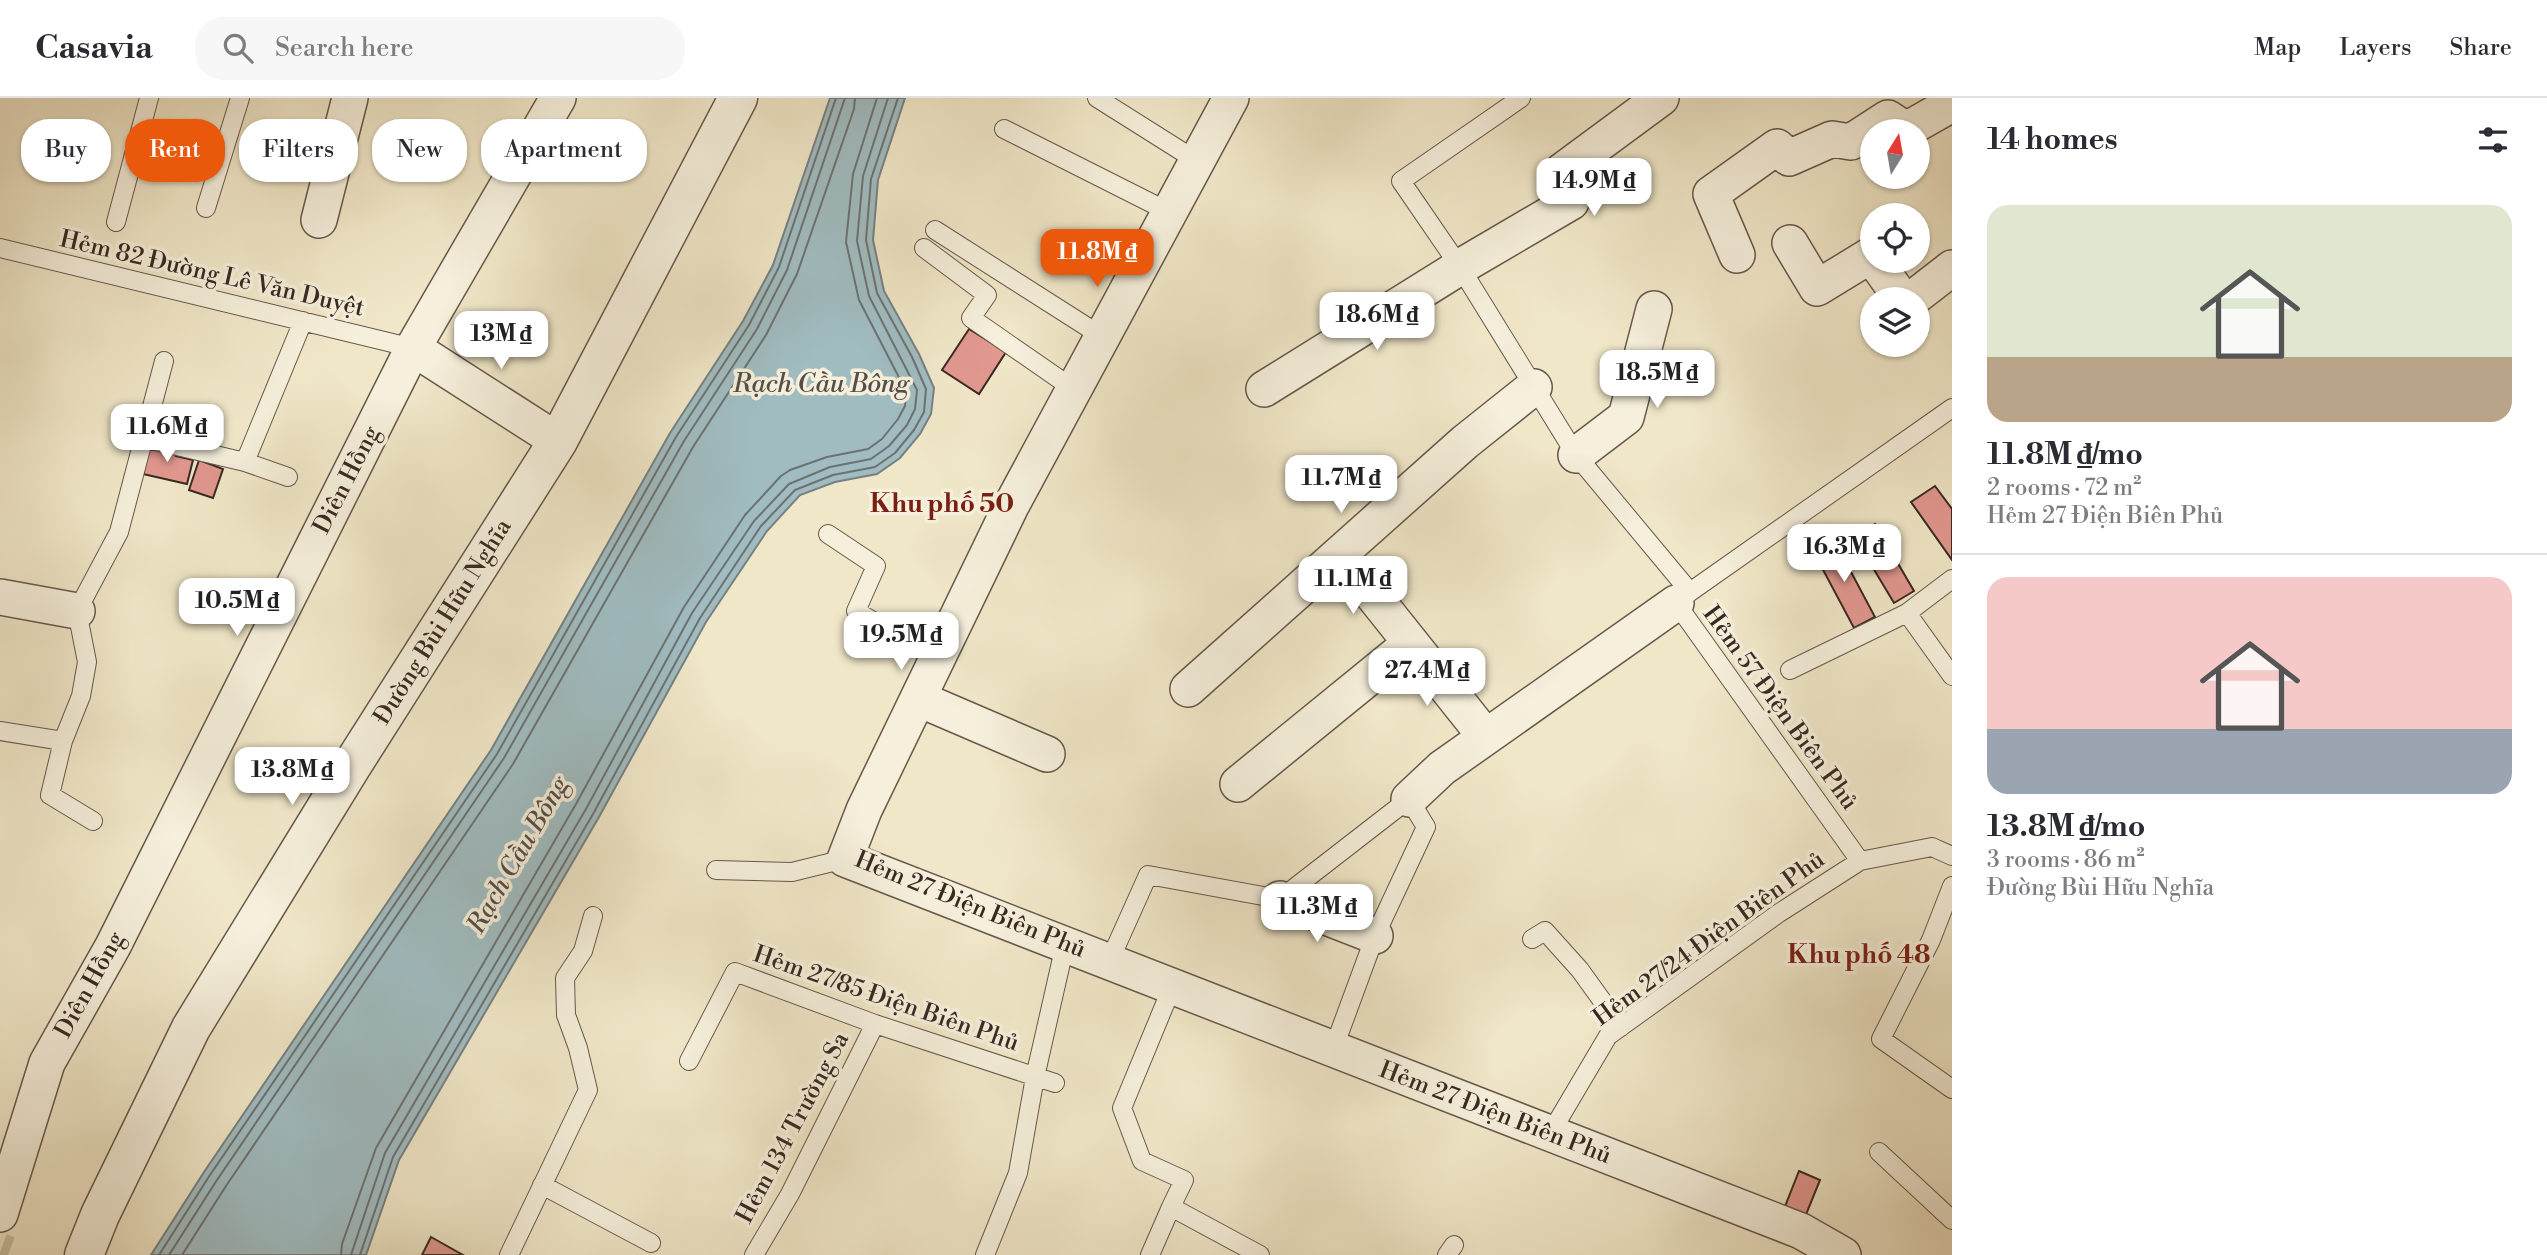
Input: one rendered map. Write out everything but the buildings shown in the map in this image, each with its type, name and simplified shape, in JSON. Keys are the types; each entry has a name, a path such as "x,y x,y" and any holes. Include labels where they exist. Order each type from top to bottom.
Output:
{"street":[{"path":"319,220 350,98"},
{"name":"Diên Hồng","path":"0,1214 47,1063 119,934 413,348 558,98"},
{"name":"Đường Bùi Hữu Nghĩa","path":"84,1255 100,1215 191,1028 351,767 558,441 738,98"},
{"name":"Hẻm 27 Điện Biên Phủ","path":"1231,98 1011,506 863,810 845,859 1801,1231 1843,1255"},
{"path":"1265,389 1460,267 1571,202 1562,171 1661,98"},
{"path":"1737,255 1711,194 1777,147 1789,158 1832,139 1851,142 1888,118 1906,130 1952,104"},
{"path":"1790,243 1817,288 1860,262"},
{"path":"1927,287 1952,268"},
{"path":"1576,455 1626,417 1654,309"},
{"path":"413,348 558,441"},
{"path":"1188,689 1465,442 1534,387"},
{"path":"1340,554 1486,737"},
{"path":"0,597 77,611"},
{"path":"1409,799 1442,768 1683,598"},
{"path":"1238,784 1411,643"},
{"path":"919,699 1047,754"},
{"path":"1280,899 1375,936"}],"lane":[{"path":"116,222 149,98"},
{"path":"206,208 240,98"},
{"path":"1097,98 1197,160"},
{"name":"Hẻm 57 Điện Biên Phủ","path":"1521,98 1401,181 1460,267 1576,455 1683,598 1860,861"},
{"path":"1004,129 1169,212"},
{"path":"934,230 1102,337"},
{"name":"Hẻm 82 Đường Lê Văn Duyệt","path":"0,248 413,348"},
{"path":"924,248 987,295 971,318 1075,390"},
{"path":"245,462 303,321"},
{"path":"93,821 50,795 63,741 81,696 87,662 77,611 119,532 164,361"},
{"path":"1683,598 1952,408"},
{"path":"143,438 245,462 288,477"},
{"path":"828,534 876,566 856,611 938,660"},
{"path":"1790,670 1907,613 1952,579"},
{"path":"1907,613 1952,676"},
{"path":"0,731 63,741"},
{"path":"1109,962 1148,875 1280,899 1409,799 1426,827 1375,936 1333,1049"},
{"path":"1860,861 1932,847 1952,856"},
{"path":"716,870 792,872 845,859"},
{"name":"Hẻm 27/24 Điện Biên Phủ","path":"1550,1134 1608,1036 1779,913 1860,861"},
{"path":"1952,886 1931,940 1881,1039 1952,1089"},
{"path":"509,1255 588,1090 578,1048 566,1015 565,978 583,951 593,916"},
{"path":"1532,939 1545,931 1580,970 1621,1027"},
{"name":"Hẻm 27/85 Điện Biên Phủ","path":"1035,1077 1065,945"},
{"name":"Hẻm 27/85 Điện Biên Phủ","path":"689,1061 735,972 875,1024 1055,1083"},
{"path":"1150,1255 1184,1181 1142,1161 1122,1108 1172,987"},
{"name":"Hẻm 134 Trường Sa","path":"754,1255 790,1194 875,1024"},
{"path":"985,1255 1018,1173 1035,1077"},
{"path":"1879,1152 1952,1220"},
{"path":"542,1185 651,1243"},
{"path":"1171,1207 1260,1255"}],"water":[{"name":"Rạch Cầu Bông","path":"830,98 905,98 878,180 873,240 884,291 919,354 934,388 931,414 920,434 900,458 877,474 835,482 800,495 767,531 706,622 599,817 399,1160 366,1255 151,1255 204,1172 491,750 670,433 743,321 773,265"}],"tunnel":[{"path":"0,1252 8,1255"}],"district":[{"name":"Khu phố 50","path":"942,504"},
{"name":"Khu phố 48","path":"1859,955"}]}
